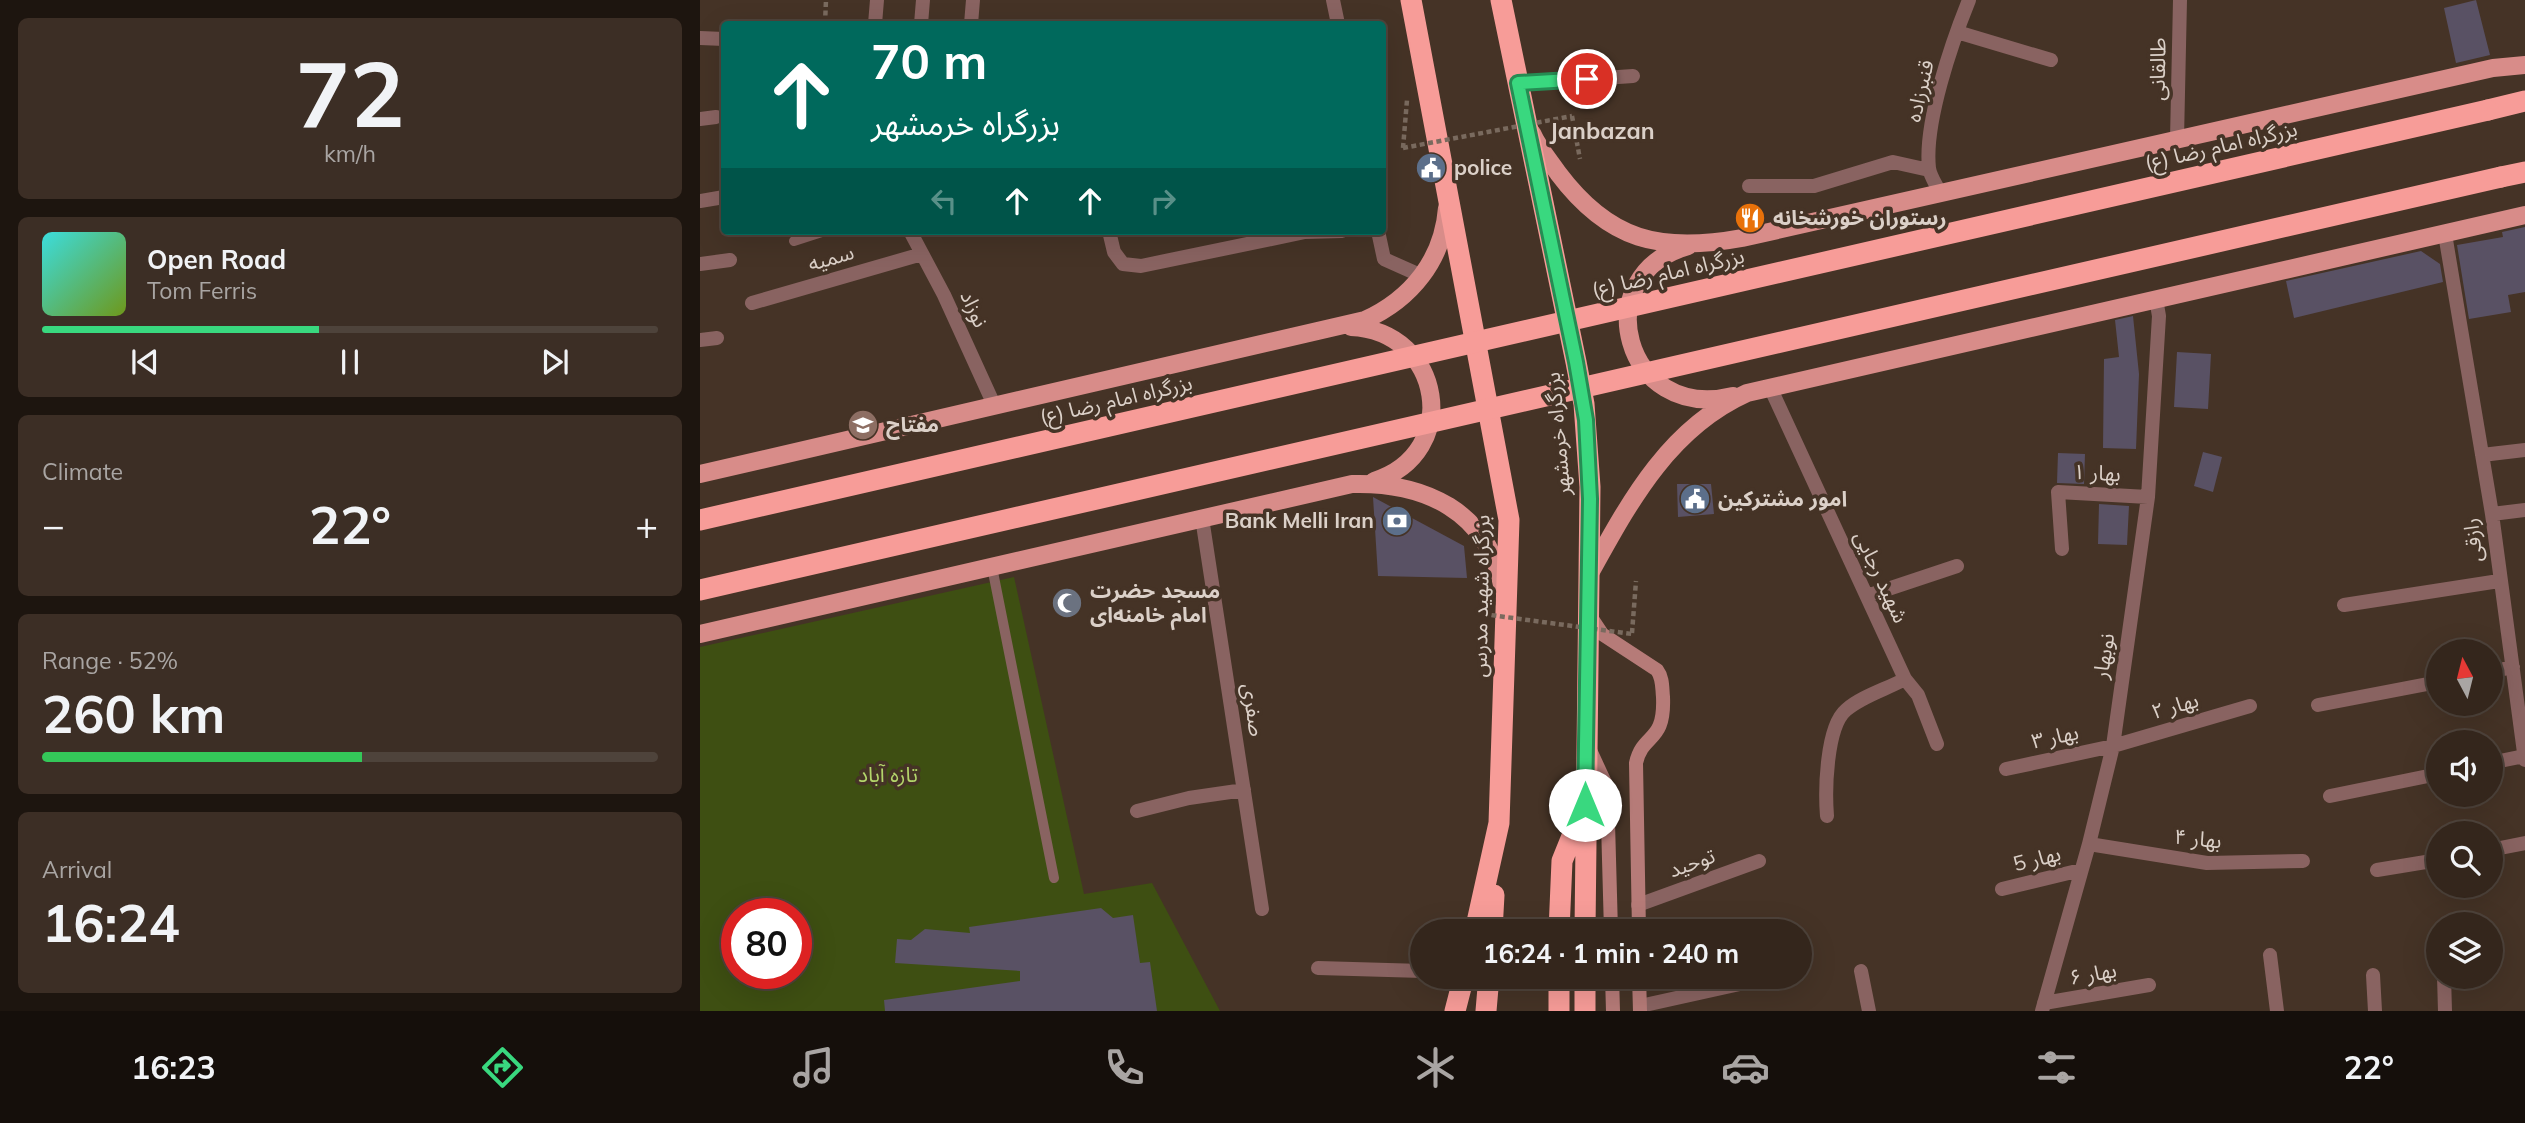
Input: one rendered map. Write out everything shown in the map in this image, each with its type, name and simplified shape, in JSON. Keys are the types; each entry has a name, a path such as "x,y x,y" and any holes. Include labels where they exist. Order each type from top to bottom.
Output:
{"highway":[{"path":"1411,0 1446,180"},
{"name":"بزرگراه خرمشهر","path":"1501,0 1584,404 1590,474 1588,577"},
{"name":"بزرگراه امام رضا (ع)","path":"700,520 2525,101"},
{"path":"700,590 2525,172"},
{"name":"بزرگراه شهید مدرس","path":"1446,180 1506,499 1509,533 1499,823 1478,919"},
{"path":"1585,919 1588,577"},
{"path":"1560,919 1562,861 1585,805"},
{"path":"1493,919 1499,823"},
{"path":"1455,1011 1461,989"},
{"path":"1486,1011 1488,989"},
{"path":"1559,989 1559,1011"},
{"path":"1585,989 1585,1011"}],"main road":[{"name":"بزرگراه امام رضا (ع)","path":"1524,115 1534,139 1549,160 1579,200 1601,220 1644,239 1705,243 1742,238 2493,68 2525,65"},
{"path":"1330,330 1365,320 1387,309 1422,276 1433,260 1443,231 1447,206 1446,180"},
{"path":"1705,243 1667,254 1643,275 1628,311 1628,330 1632,349 1650,377 1676,395 1708,400 2525,215"},
{"path":"700,634 1356,484 1392,473 1416,452 1430,423 1431,397 1421,366 1400,342 1371,329 1351,327 1330,330"},
{"name":"بزرگراه امام رضا (ع)","path":"700,474 1330,330"},
{"path":"1588,577 1638,489 1662,459 1721,407 1762,389"},
{"path":"1356,484 1385,484 1416,489 1438,499 1464,517 1480,535 1498,568 1505,597 1506,624"}],"street":[{"path":"875,21 877,0"},
{"path":"920,21 923,0"},
{"path":"971,21 973,0"},
{"path":"1333,0 1337,21"},
{"name":"قنبرزاده","path":"1940,193 1929,170 1932,127 1957,32 1969,0"},
{"name":"طالقانی","path":"2177,139 2180,0"},
{"path":"1957,32 2052,60"},
{"path":"700,38 721,39"},
{"path":"1518,83 1633,76"},
{"path":"700,119 716,117"},
{"path":"1749,186 1814,186 1893,162 1929,170"},
{"path":"700,201 721,198"},
{"name":"رازقی","path":"2445,234 2492,514 2525,758"},
{"name":"نوزاد","path":"912,235 995,407"},
{"path":"1110,235 1114,252 1123,264 1141,265 1290,235"},
{"path":"1379,235 1384,259 1422,276"},
{"name":"سمیه","path":"752,303 922,254"},
{"path":"700,264 730,260"},
{"name":"نوبهار","path":"2043,1007 2089,844 2113,746 2148,497 2159,316 2156,299"},
{"path":"700,340 717,338"},
{"name":"شهید رجایی","path":"1762,389 1867,596 1905,680 1918,695 1937,744"},
{"path":"2482,455 2525,450"},
{"name":"بهار ۱","path":"2062,549 2058,492 2148,497"},
{"path":"2492,514 2525,510"},
{"name":"صفری","path":"1202,518 1262,909"},
{"path":"1867,596 1957,566"},
{"path":"2344,606 2499,581"},
{"path":"1588,601 1590,616 1598,631 1657,670 1662,679 1662,725 1639,754 1636,762 1639,919"},
{"path":"2503,669 2513,667"},
{"path":"1828,816 1824,784 1839,718 1854,705 1905,680"},
{"path":"2318,705 2426,684"},
{"name":"بهار ۲","path":"2113,746 2250,706"},
{"path":"1585,741 1607,782 1611,919"},
{"name":"بهار ۳","path":"2006,769 2113,746"},
{"path":"2503,761 2525,758"},
{"path":"2330,796 2426,776"},
{"path":"1137,811 1189,798 1244,790"},
{"path":"2503,847 2525,843"},
{"name":"بهار ۴","path":"2089,844 2207,863 2303,861"},
{"name":"توحید","path":"1638,905 1759,861"},
{"path":"2377,870 2426,862"},
{"name":"بهار 5","path":"2002,889 2081,870"},
{"path":"2270,954 2277,1011"},
{"path":"1318,968 1410,971"},
{"path":"1861,971 1869,1011"},
{"path":"2373,975 2375,1011"},
{"name":"بهار ۶","path":"2043,1007 2149,985"},
{"path":"1612,989 1612,1011"},
{"path":"1639,989 1640,1009 1722,989"},
{"path":"2444,989 2445,1011"}],"lane":[{"path":"794,241 813,235"},
{"path":"992,567 1054,878"}],"path":[{"path":"825,21 827,0"},
{"path":"1407,98 1403,148 1572,116 1580,159"},
{"path":"1483,614 1632,634 1636,581"}],"green space":[{"name":"تازه آباد","path":"1014,577 1084,894 1152,883 1220,1011 700,1011 700,647"}],"building":[{"path":"2476,0 2490,55 2456,63 2444,8"},
{"path":"2525,227 2525,292 2508,295 2511,312 2469,319 2457,245 2503,237 2502,232"},
{"path":"2421,251 2440,264 2443,282 2294,318 2286,281"},
{"path":"2133,316 2139,374 2136,449 2103,448 2104,359 2119,357 2115,320"},
{"path":"2177,352 2211,354 2208,409 2174,407"},
{"path":"2203,452 2222,457 2213,492 2194,486"},
{"path":"2058,453 2085,454 2084,484 2057,483"},
{"name":"امور مشترکین","path":"1677,484 1711,484 1714,514 1678,517"},
{"name":"Bank Melli Iran","path":"1373,497 1464,546 1467,578 1378,576"},
{"path":"2099,504 2129,506 2127,545 2098,544"},
{"path":"1101,908 1113,918 1133,915 1140,963 1150,962 1157,1011 885,1011 884,1000 1020,981 1020,971 895,963 897,939 911,940 925,929 970,933 969,927"}],"place":[{"name":"police","path":"1431,168"},
{"name":"رستوران خورشخانه","path":"1750,218"},
{"name":"مفتاح","path":"863,425"},
{"name":"امور مشترکین","path":"1695,499"},
{"name":"Bank Melli Iran","path":"1397,521"},
{"name":"مسجد حضرت امام خامنه‌ای","path":"1067,603"}],"district":[{"name":"Janbazan","path":"1602,131"}],"route":[{"path":"1585,805 1590,499 1586,420 1518,83 1587,79"}]}
